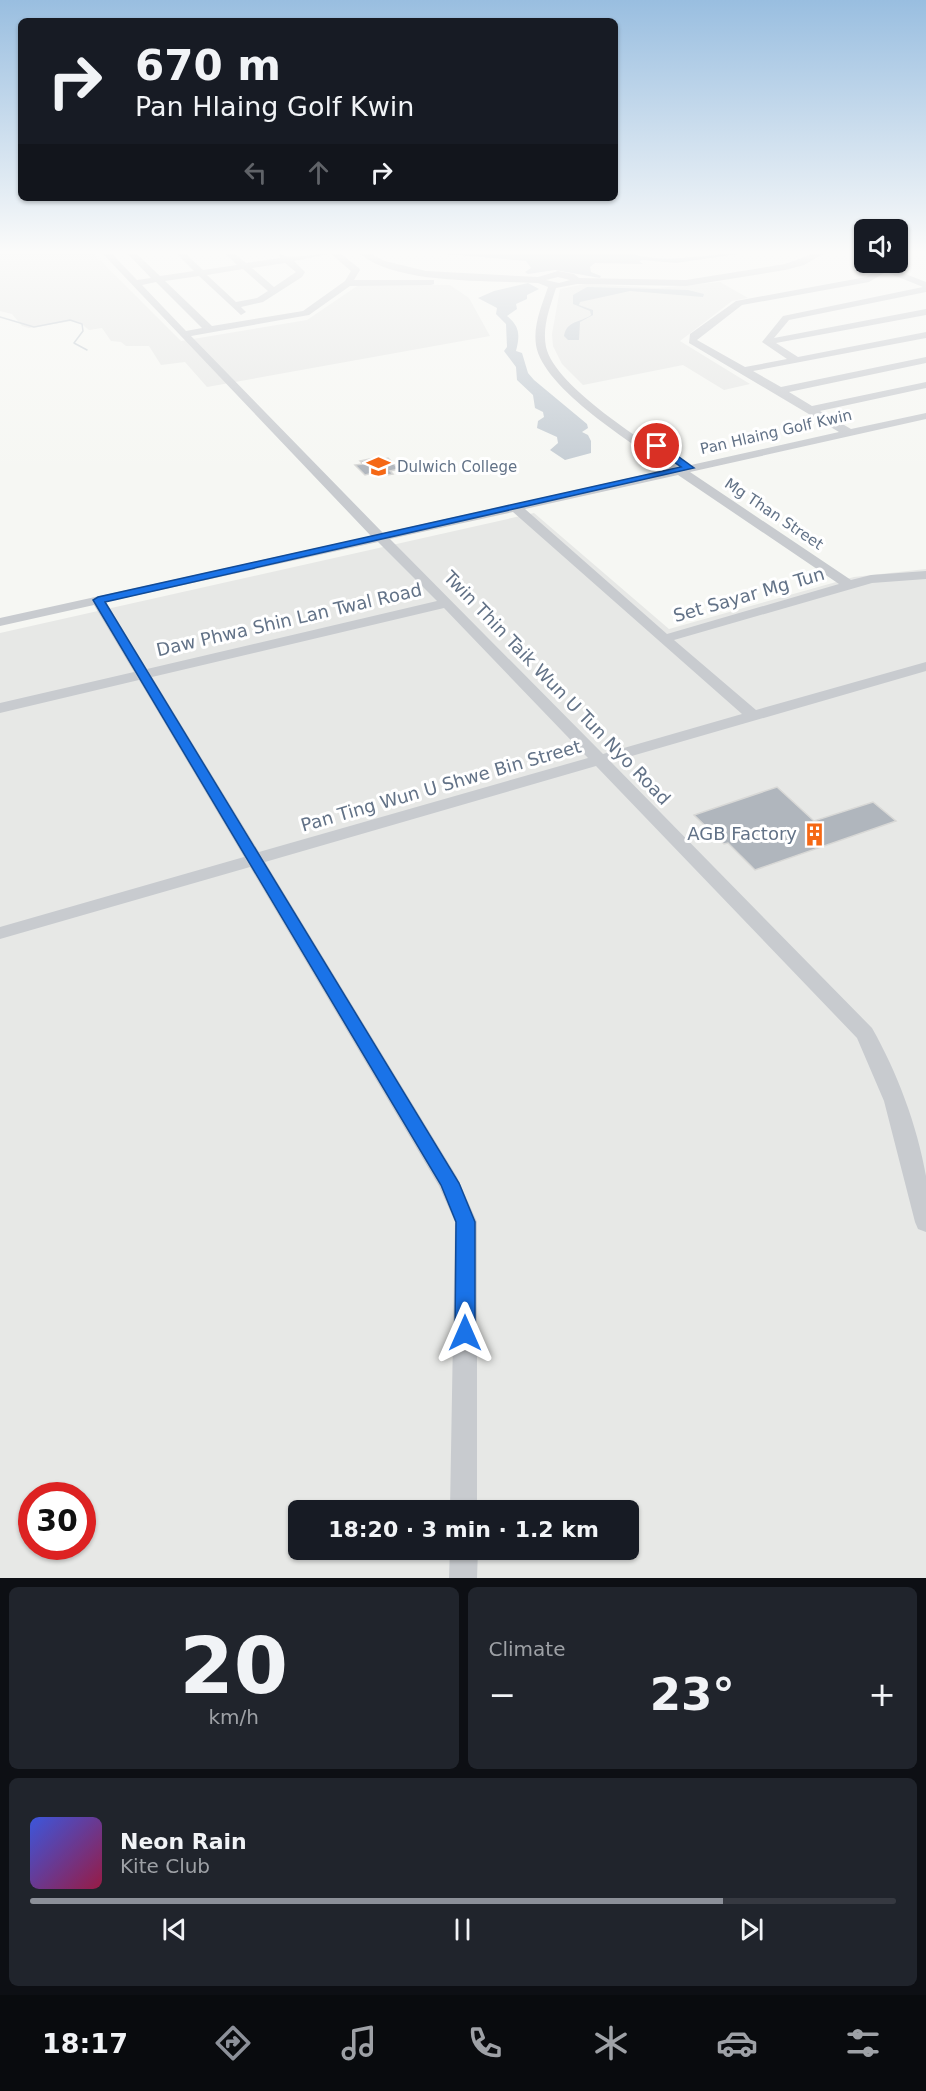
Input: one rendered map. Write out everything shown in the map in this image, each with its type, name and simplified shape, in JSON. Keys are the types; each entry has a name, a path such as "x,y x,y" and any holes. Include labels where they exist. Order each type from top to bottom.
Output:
{"street":[{"name":"Twin Thin Taik Wun U Tun Nyo Road","path":"178,328 865,1033 890,1086 926,1222"},
{"path":"184,334 224,328"},
{"name":"Mg Than Street","path":"542,328 540,334 543,355 556,374 578,396 849,585"},
{"path":"705,328 693,336 692,341 849,433"},
{"path":"767,342 777,328"},
{"path":"767,342 847,328"},
{"path":"852,328 923,363"},
{"path":"744,370 926,335"},
{"path":"767,342 796,360"},
{"path":"779,391 923,363"},
{"path":"810,410 926,385"},
{"name":"Pan Hlaing Golf Kwin","path":"0,622 926,416"},
{"path":"516,508 664,639"},
{"name":"Set Sayar Mg Tun","path":"664,639 872,579 926,575"},
{"path":"98,600 449,1183 466,1222 464,1500"},
{"name":"Daw Phwa Shin Lan Twal Road","path":"0,708 447,603"},
{"name":"Set Sayar Mg Tun","path":"664,639 755,717"},
{"name":"Pan Ting Wun U Shwe Bin Street","path":"0,933 253,859 601,762 926,666"},
{"path":"463,1578 464,1560"}],"shaded area":[{"path":"86,328 168,328 181,341 261,328 485,328 490,336 207,387 185,362 161,365 149,346 126,346 121,342 111,341 102,328 89,330"},
{"path":"506,328 516,328 518,332 516,351 522,353 528,373 587,424 588,428 582,432 588,435 591,441 591,453 565,460 550,450 558,443 557,437 537,428 538,421 544,417 543,412 535,408 533,395 517,380 516,367 504,351 507,347"},
{"path":"553,328 697,328 680,341 750,384 724,390 683,365 583,385 562,364 553,346"},
{"path":"568,328 580,328 579,340 568,340 564,336"},
{"path":"534,513 669,629 854,577 926,569 926,1578 0,1578 0,633"}],"building":[{"path":"374,458 376,461 388,458 399,469 390,471 393,474 376,477 373,473 365,475 355,465 363,464 360,461"},
{"path":"777,787 814,821 873,802 896,821 755,870 728,843 724,844 694,815"}],"waterway":[{"path":"83,328 83,331 74,343 87,350"}],"place":[{"name":"Dulwich College","path":"379,467"},
{"name":"AGB Factory","path":"815,834"}],"route":[{"path":"465,1333 466,1222 449,1183 98,600 690,468 657,446"}]}
